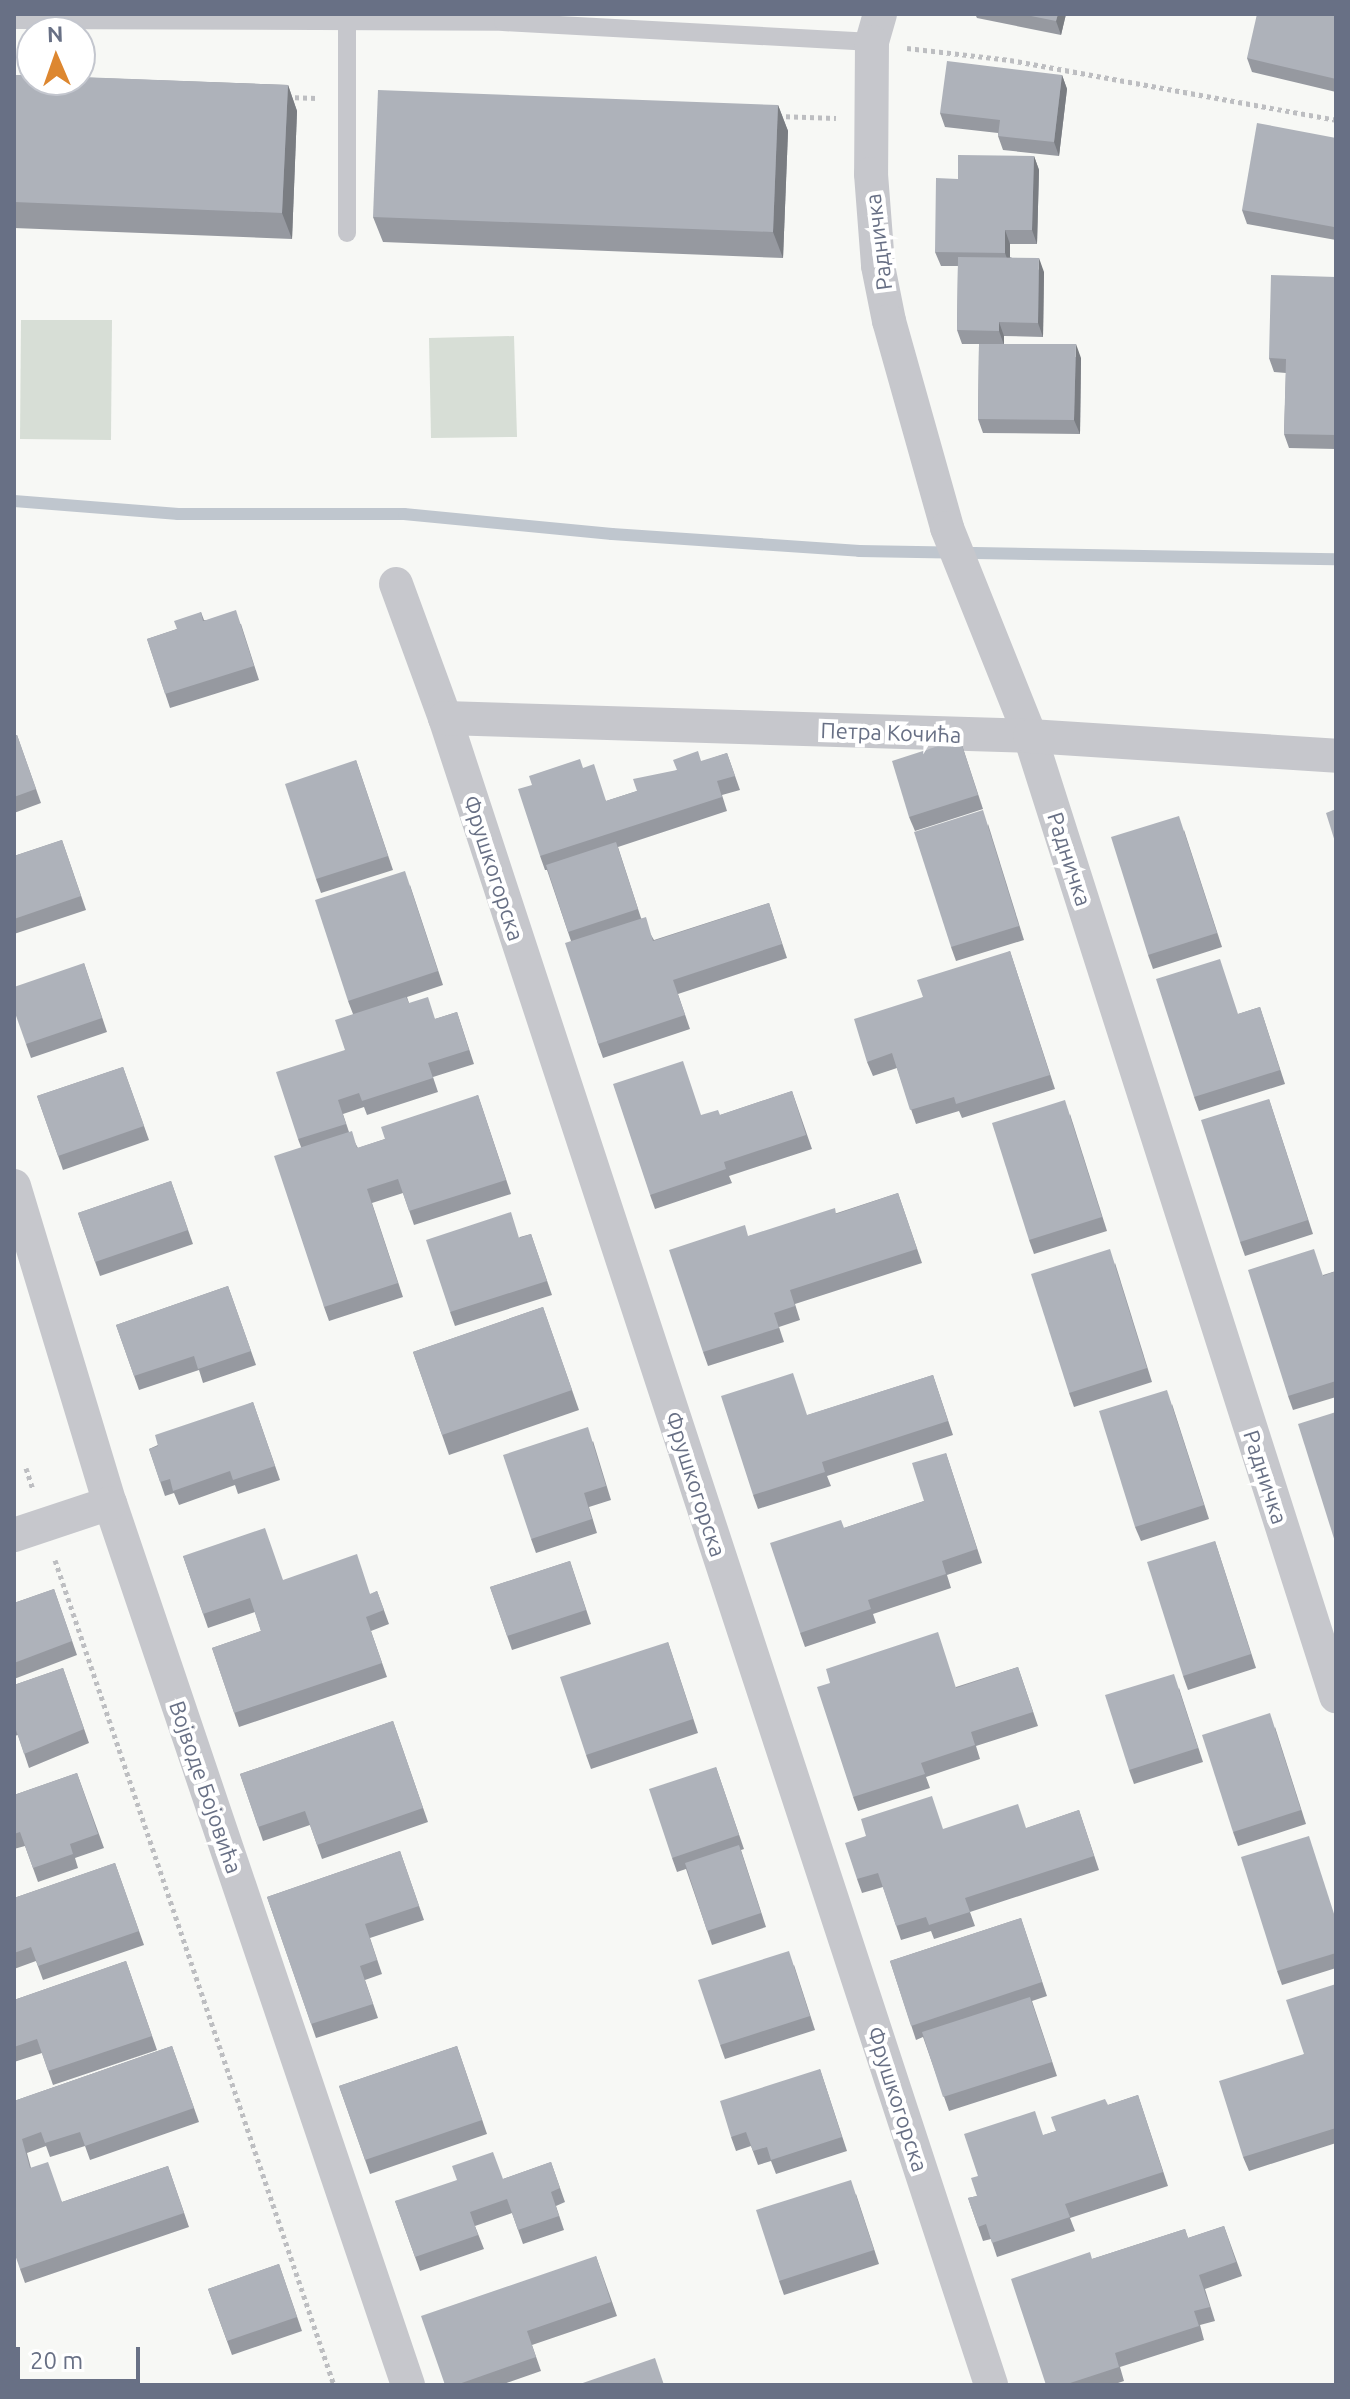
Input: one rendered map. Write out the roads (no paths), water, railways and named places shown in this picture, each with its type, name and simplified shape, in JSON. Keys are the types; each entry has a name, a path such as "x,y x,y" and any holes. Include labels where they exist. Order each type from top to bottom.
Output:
{"street":[{"name":"Радничка","path":"876,28 869,120 878,266 947,528 1030,736 1336,1696"},
{"name":"Фрушкогорска","path":"396,584 445,718 991,2385"},
{"name":"Петра Кочића","path":"445,718 1030,736 1336,756"},
{"name":"Војводе Бојовића","path":"14,1186 110,1503 408,2385"},
{"path":"29,1530 110,1503"}],"lane":[{"path":"14,20 503,18 876,28"},
{"path":"347,21 347,233"}],"waterway":[{"path":"14,501 178,514 404,514 612,534 859,551 1336,559"}]}
